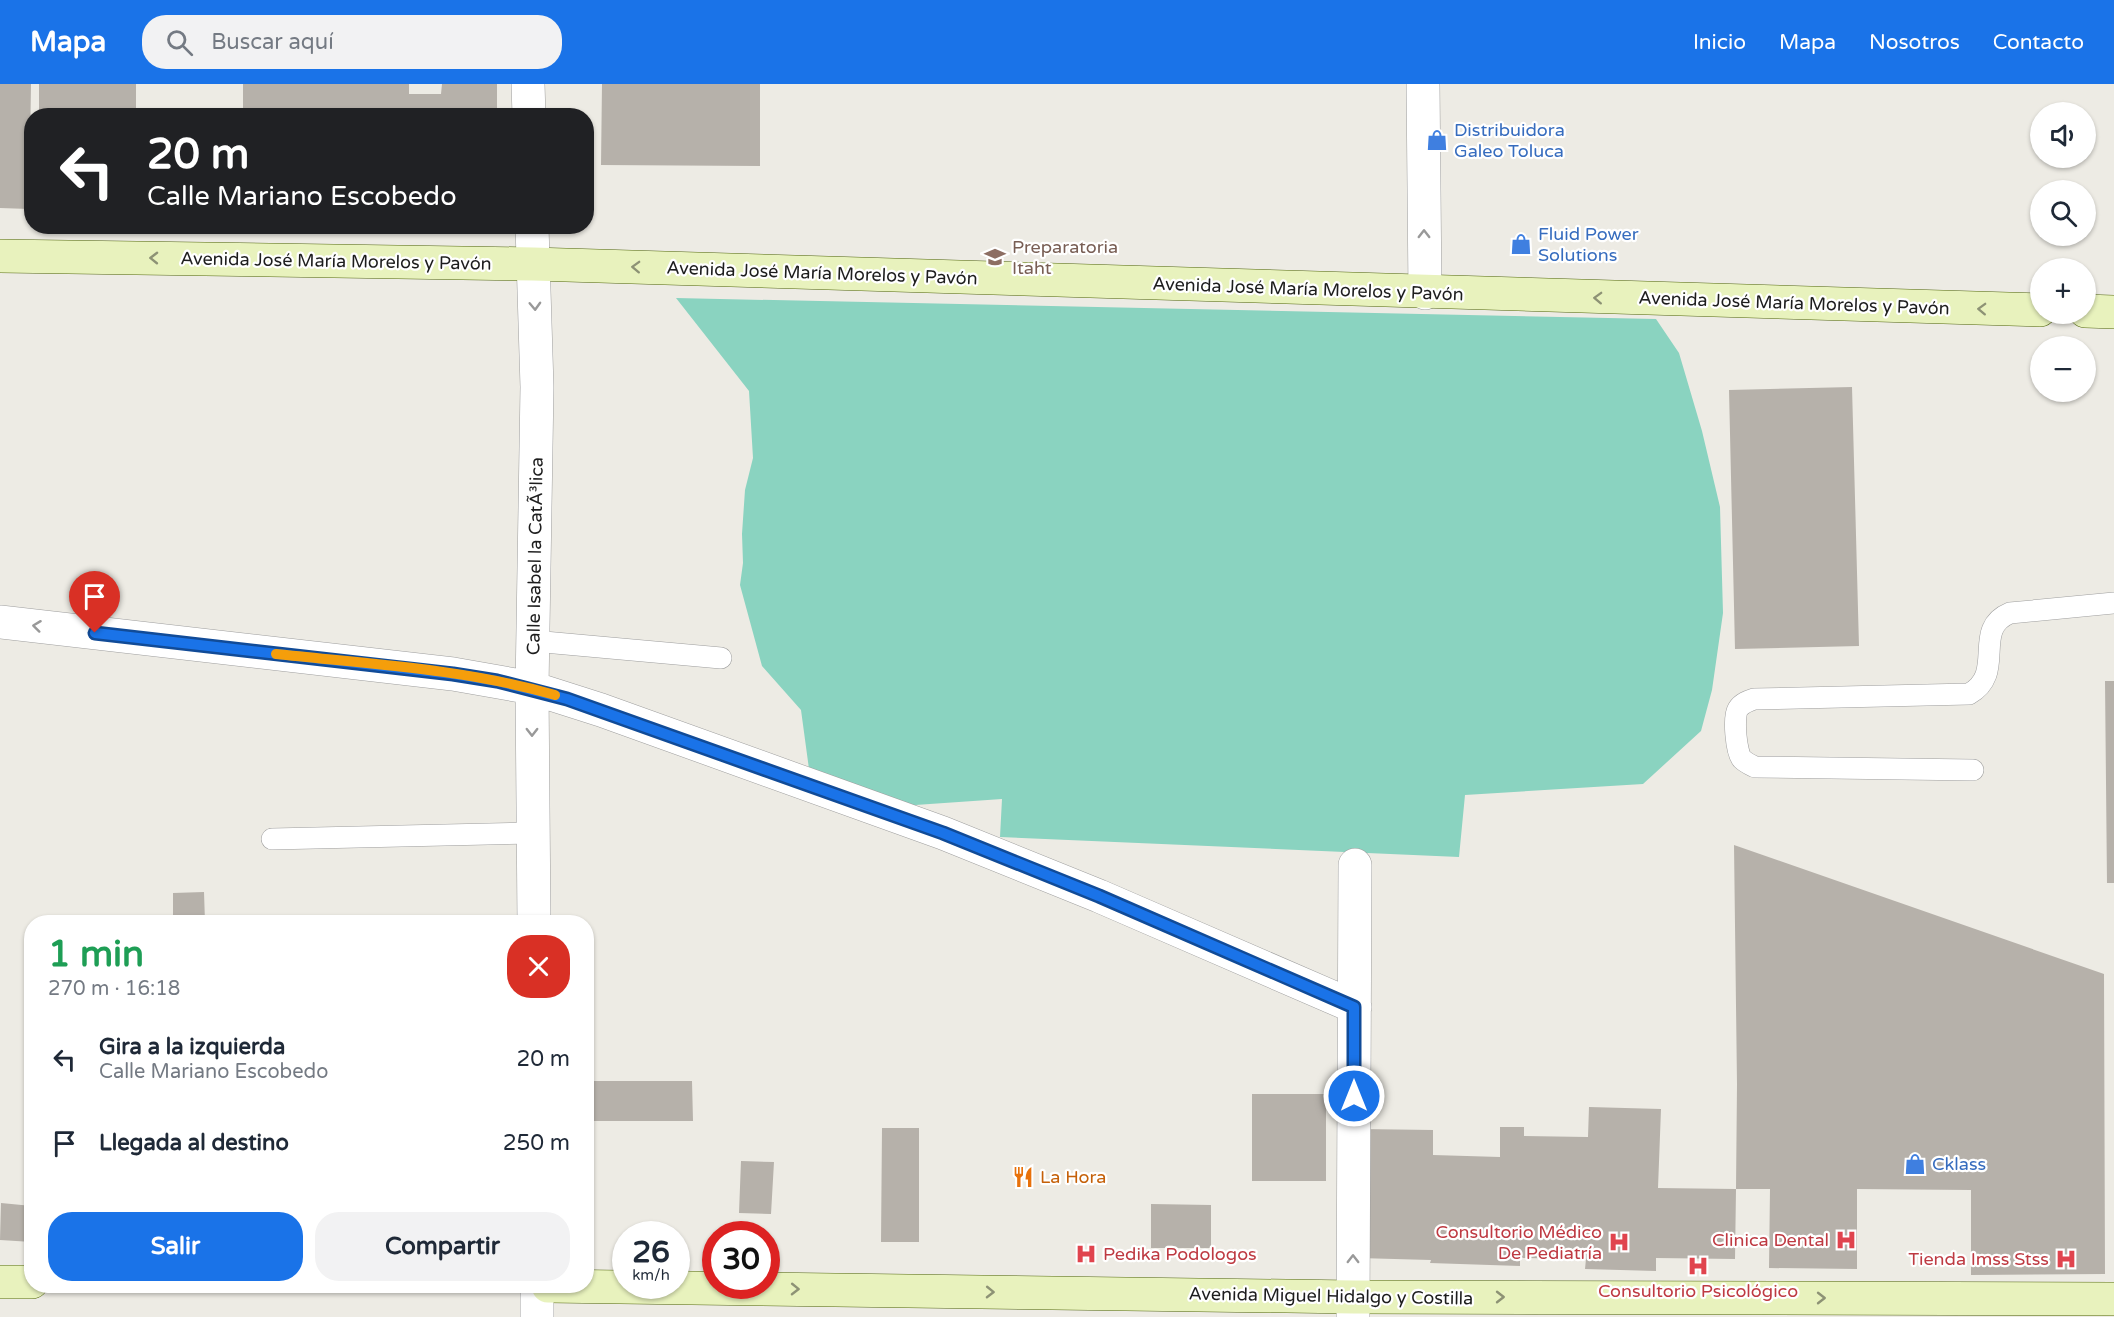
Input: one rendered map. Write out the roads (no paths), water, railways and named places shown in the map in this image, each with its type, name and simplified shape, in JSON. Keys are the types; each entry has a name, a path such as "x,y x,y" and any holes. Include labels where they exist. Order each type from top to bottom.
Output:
{"main road":[{"name":"Avenida José María Morelos y Pavón","path":"0,256 533,264 2030,310"},
{"path":"2096,311 2114,312"},
{"path":"0,1282 24,1282"},
{"name":"Avenida Miguel Hidalgo y Costilla","path":"594,1287 1353,1307 2114,1299"}],"street":[{"path":"528,84 529,108"},
{"path":"1423,84 1425,293"},
{"name":"Calle Isabel la CatÃ³lica","path":"532,234 537,387 532,688 534,915"},
{"path":"0,622 453,674 532,688 601,710 943,833 1099,896 1354,1007"},
{"path":"1353,1307 1355,865"},
{"path":"537,1293 537,1317"}],"lane":[{"path":"1973,770 1755,766 1741,759 1735,718 1738,709 1745,702 1754,699 1970,694 1984,682 1991,632 1994,623 2001,616 2010,613 2114,603"},
{"path":"533,641 722,658"},
{"path":"272,839 533,833"}],"place":[{"name":"Distribuidora Galeo Toluca","path":"1437,140"},
{"name":"Fluid Power Solutions","path":"1521,244"},
{"name":"Preparatoria Itaht","path":"995,257"},
{"name":"Cklass","path":"1915,1164"},
{"name":"La Hora","path":"1023,1177"},
{"name":"Clinica Dental","path":"1846,1240"},
{"name":"Consultorio Médico De Pediatría","path":"1619,1242"},
{"name":"Pedika Podologos","path":"1086,1254"},
{"name":"Tienda Imss Stss","path":"2066,1259"},
{"name":"Consultorio Psicológico","path":"1698,1266"}]}
